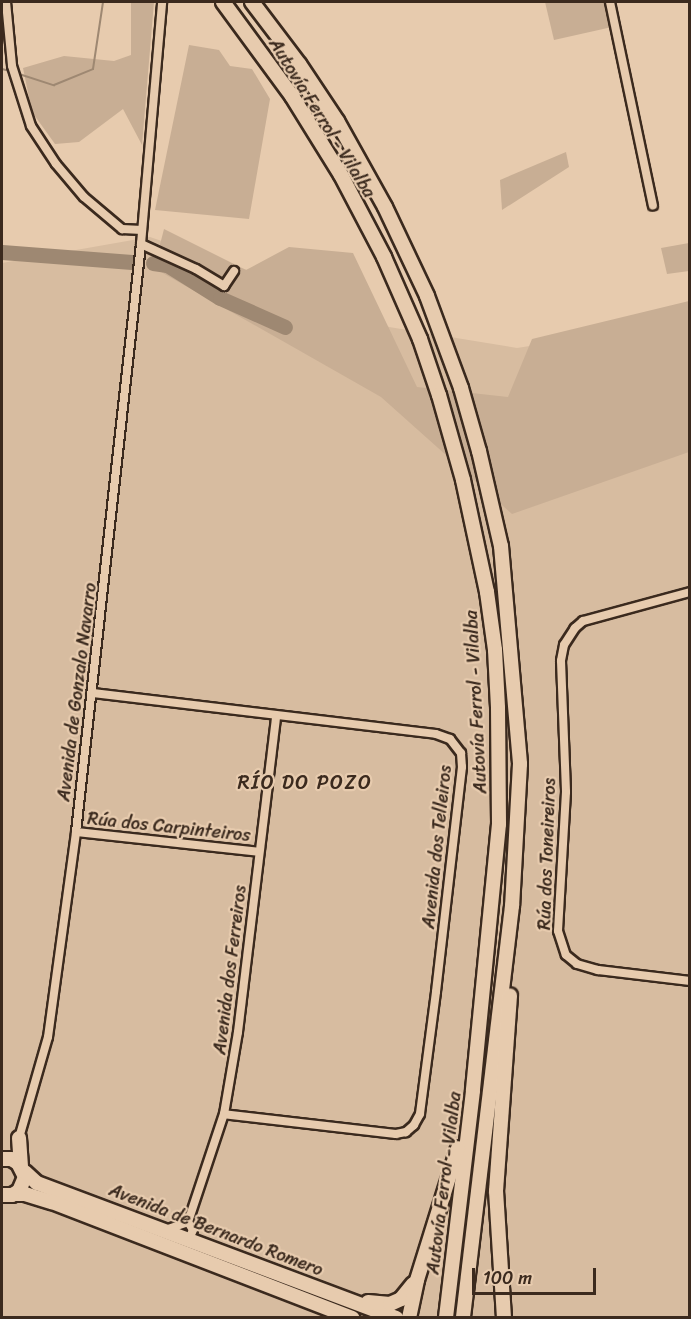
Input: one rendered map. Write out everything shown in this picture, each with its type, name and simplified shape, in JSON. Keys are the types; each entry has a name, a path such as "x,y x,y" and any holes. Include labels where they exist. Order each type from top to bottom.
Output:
{"highway":[{"name":"Autovía Ferrol - Vilalba","path":"223,2 292,96 341,175 384,257 420,339 439,395 466,491 487,592 495,650 500,766 499,824 477,1046 446,1317"},
{"name":"Autovía Ferrol - Vilalba","path":"252,2 299,64 337,121 385,207 427,296 451,357 479,451 501,546 520,764 512,906 463,1317"},
{"path":"504,1317 497,1242 496,1191 518,918 522,835 520,764"},
{"path":"409,1317 417,1280 455,1162 477,1046"},
{"path":"4,1159 19,1138"},
{"path":"7,1197 24,1182 19,1138"},
{"name":"Avenida de Bernardo Romero","path":"4,1159 23,1169 37,1183 396,1317"},
{"name":"Avenida de Bernardo Romero","path":"7,1197 25,1194 52,1202 352,1317"},
{"path":"336,1295 390,1304 401,1299 417,1280"},
{"path":"331,1309 347,1317"}],"street":[{"path":"6,2 12,66 31,126 56,164 84,197 122,229 142,230"},
{"name":"Avenida de Gonzalo Navarro","path":"19,1138 48,1037 76,831 141,244 162,2"},
{"path":"610,2 653,206"},
{"path":"141,244 196,269 224,286 234,271"},
{"name":"Rúa dos Toneireiros","path":"690,591 583,621 575,628 564,645 561,661 566,792 558,931 560,944 570,960 586,968 690,981"},
{"name":"Avenida dos Telleiros","path":"93,693 436,734 450,739 461,753 462,767 422,1101 414,1125 406,1132 396,1134 224,1114"},
{"name":"Avenida dos Ferreiros","path":"188,1222 224,1114 238,1032 276,716"},
{"name":"Rúa dos Carpinteiros","path":"76,831 259,852"},
{"path":"165,1230 188,1222 193,1230 190,1239 179,1250"}],"shaded area":[{"path":"131,2 154,2 142,145 123,109 79,142 55,144 32,112 23,68 64,56 114,61 131,55"},
{"path":"545,2 607,2 612,27 554,40"},
{"path":"189,45 219,50 230,66 252,69 270,99 249,219 155,210"},
{"path":"566,152 569,167 502,210 500,180"},
{"path":"164,229 246,270 289,247 353,253 417,387 508,397 532,339 689,301 689,452 512,514 381,397 154,268"},
{"path":"150,237 333,299 389,327 517,348 689,321 689,1317 2,1318 2,263"},
{"path":"689,243 689,271 667,274 661,248"}],"waterway":[{"path":"16,73 54,85 93,69 103,2"},
{"path":"2,69 10,71"},
{"path":"2,252 132,262"},
{"path":"153,263 167,265 220,298 285,327"}],"district":[{"name":"RÍO DO POZO","path":"305,782"}]}
